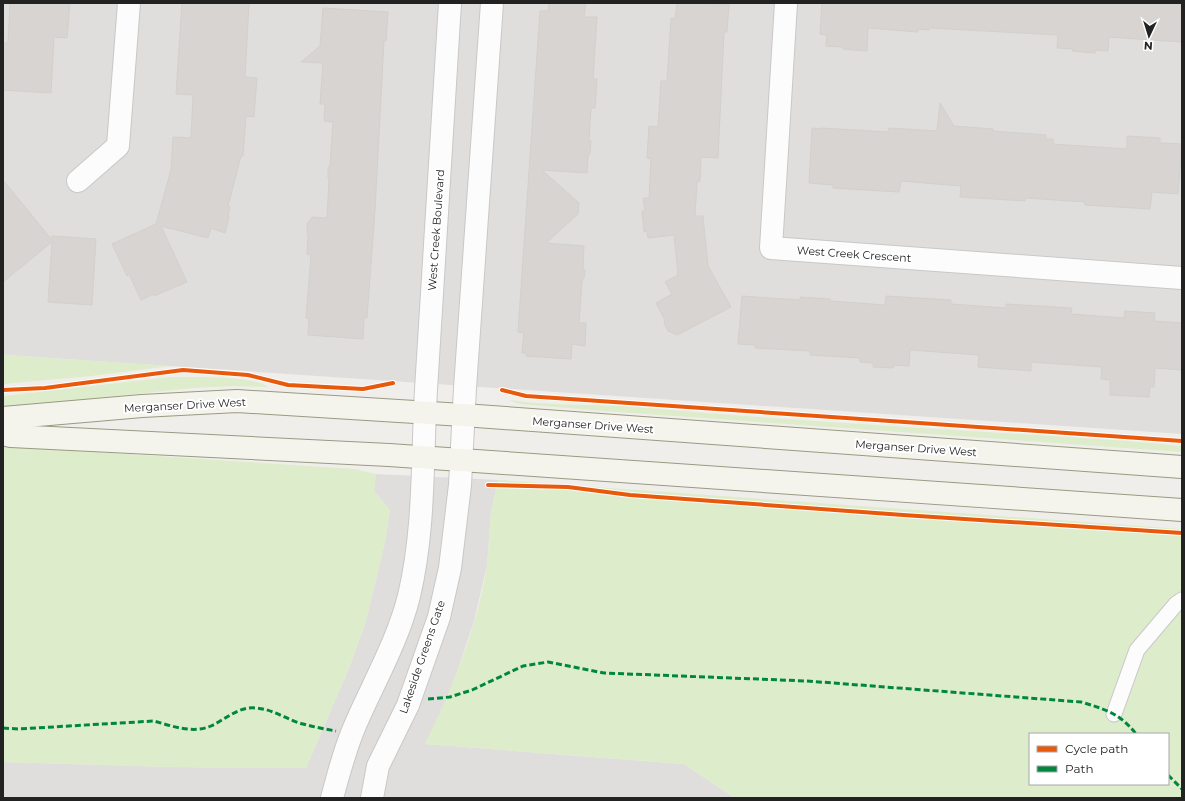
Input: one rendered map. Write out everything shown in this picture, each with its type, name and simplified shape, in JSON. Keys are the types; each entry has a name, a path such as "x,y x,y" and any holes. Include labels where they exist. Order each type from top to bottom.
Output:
{"street":[{"path":"78,181 118,146 129,3"},
{"name":"West Creek Boulevard","path":"423,457 450,3"},
{"path":"463,415 492,3"},
{"name":"West Creek Crescent","path":"786,3 770,248 1182,278"},
{"name":"Merganser Drive West","path":"3,418 142,406 237,401 463,415 1182,467"},
{"name":"Lakeside Greens Gate","path":"372,798 378,766 408,705 439,617 450,568 460,485 463,415"},
{"path":"3,434 11,436 423,457 1182,510"},
{"path":"332,798 356,723 398,633 409,596 417,550 424,483 423,457"}],"lane":[{"path":"1114,714 1137,650 1176,604 1182,600"}],"shaded area":[{"path":"3,3 1182,3 1182,434 5,355 3,353"},
{"path":"376,474 498,480 491,513 487,565 474,621 443,708 425,744 684,764 735,798 3,798 3,762 171,767 306,768 349,668 366,621 385,542 390,510 374,491"}],"green space":[{"path":"3,353 5,355 171,366 91,376 3,384"},
{"path":"171,377 207,377 249,380 268,387 234,386 193,388 3,408 3,396"},
{"path":"509,400 541,403 637,407 821,421 1128,441 1182,446 1182,452 604,411 519,404"},
{"path":"3,446 355,469 376,474 374,491 390,510 385,542 366,621 349,668 306,768 171,767 3,762"},
{"path":"498,480 1182,529 1182,798 735,798 684,764 425,744 463,657 477,612 487,565 491,513"}],"building":[{"path":"10,3 70,3 67,38 54,37 51,93 3,90 3,43 8,43"},
{"path":"182,3 249,3 245,77 257,78 254,117 246,116 243,156 241,156 228,206 230,207 228,215 229,218 225,233 211,228 208,238 161,226 187,282 141,300 129,274 127,276 112,244 156,224 171,170 173,137 191,138 193,95 176,94"},
{"path":"549,3 586,3 584,17 597,17 593,79 597,79 595,108 591,108 589,139 591,141 587,173 542,170 579,203 578,214 546,243 584,246 583,268 585,271 582,281 579,323 586,323 585,346 572,344 571,359 526,356 526,353 522,353 524,333 518,332 540,11 548,11"},
{"path":"677,3 729,4 727,32 724,32 718,158 701,157 700,181 697,182 695,216 703,216 708,266 731,307 677,335 668,331 664,323 665,320 656,303 672,294 665,282 678,275 674,235 648,238 647,231 644,232 642,211 645,211 643,198 649,198 651,159 647,158 649,126 658,127 661,81 667,81 671,18 675,19"},
{"path":"822,3 1182,3 1182,42 1109,37 1108,51 1095,50 1095,53 1057,48 1058,35 929,28 929,30 918,29 918,32 868,28 867,51 843,49 843,47 826,46 827,35 820,34"},
{"path":"323,8 388,12 386,41 384,41 375,210 367,318 364,318 363,339 308,335 309,319 306,318 311,255 307,254 307,224 312,217 327,218 329,180 328,168 330,166 333,122 324,121 325,104 320,104 323,63 301,62 320,46"},
{"path":"940,103 954,126 1046,135 1046,139 1053,139 1053,144 1127,149 1127,136 1160,138 1160,143 1182,144 1178,194 1152,192 1150,209 1085,205 1085,202 1025,198 1025,201 960,197 961,186 901,181 899,192 833,188 833,185 809,183 812,128 888,132 889,128 937,131"},
{"path":"3,180 52,240 52,236 96,239 92,305 48,302 52,242 3,282"},
{"path":"742,296 800,300 800,297 885,305 886,296 951,300 951,304 1006,308 1006,304 1072,308 1071,314 1124,318 1125,311 1155,313 1154,321 1182,323 1182,370 1155,368 1154,387 1150,387 1149,397 1110,395 1110,380 1101,379 1102,367 1031,362 1031,371 978,367 979,355 910,350 909,366 894,365 893,368 873,367 873,363 860,362 860,358 810,355 810,351 755,348 755,345 738,344"}],"marked path":[{"path":"428,699 450,697 472,690 523,666 548,662 604,673 807,681 1081,702 1118,716 1135,733"},
{"path":"3,728 18,729 154,721 175,727 197,729 211,726 238,711 256,708 268,710 297,722 336,731"},
{"path":"1169,776 1182,789"}],"cycle path":[{"path":"3,390 45,388 183,370 248,375 288,385 363,389 393,383"},
{"path":"502,390 526,396 1182,441"},
{"path":"488,485 568,487 630,495 903,515 1182,533"}]}
